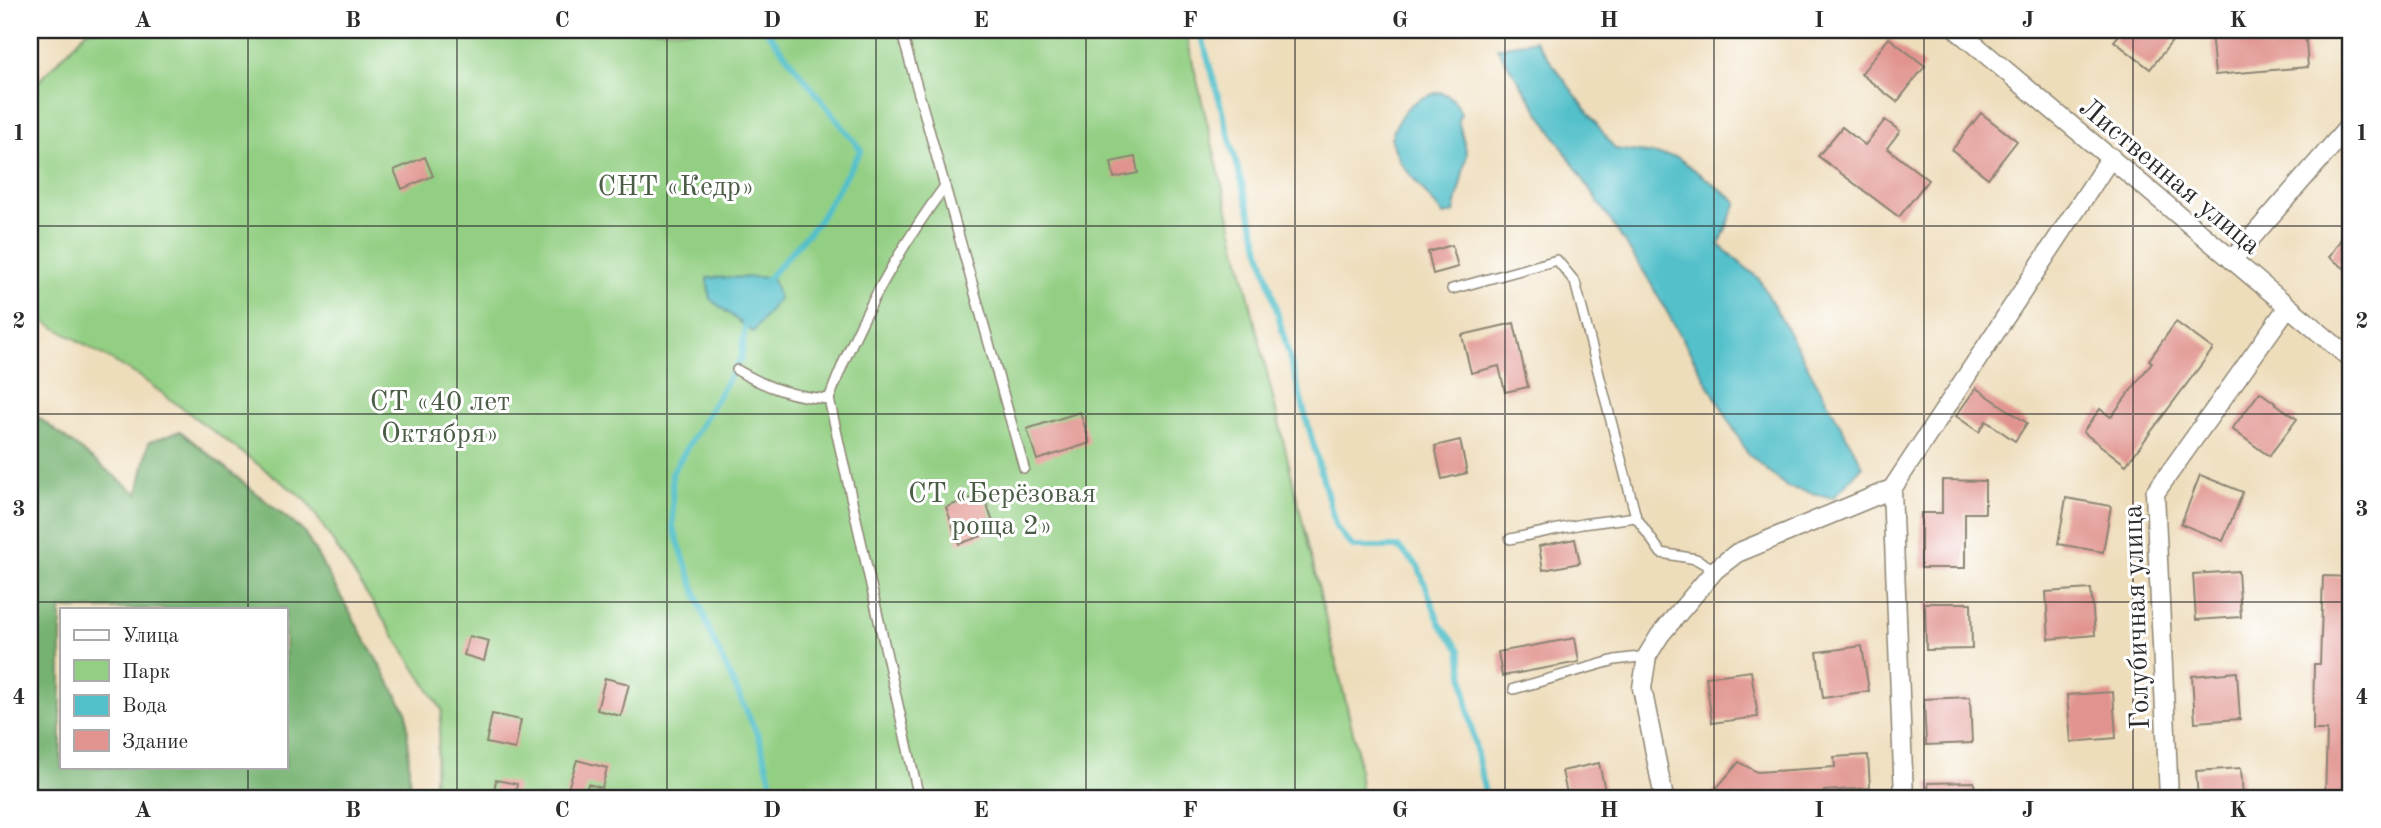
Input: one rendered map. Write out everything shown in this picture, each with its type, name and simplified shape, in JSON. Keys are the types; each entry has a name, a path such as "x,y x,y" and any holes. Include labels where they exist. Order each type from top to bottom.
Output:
{"street":[{"name":"Лиственная улица","path":"1957,30 2351,359"},
{"path":"2232,260 2351,124"},
{"path":"1664,798 1642,688 1647,656 1660,635 1715,570 1737,553 1892,489 2111,157"},
{"name":"Голубичная улица","path":"2169,798 2155,494 2287,308"},
{"path":"1892,489 1904,798"}],"lane":[{"path":"901,30 1024,468"},
{"path":"919,798 829,399 845,356 909,238 945,186"},
{"path":"1452,289 1557,260 1575,282 1636,517 1661,553 1696,559 1715,570"},
{"path":"737,370 769,388 801,397 829,399"},
{"path":"1510,539 1582,524 1636,517"},
{"path":"1514,689 1615,660 1647,656"}],"green space":[{"path":"88,30 1185,30 1357,749 1362,798 432,798 442,710 306,500 139,376 30,313 30,90"},
{"path":"30,411 138,494 149,442 180,431 304,532 407,713 410,798 30,798"}],"water":[{"path":"1535,40 1615,149 1677,157 1737,202 1719,245 1759,279 1863,466 1833,498 1787,487 1748,454 1646,275 1497,48"},
{"path":"1440,92 1453,100 1461,114 1458,119 1467,154 1454,213 1443,215 1400,162 1391,139 1398,121 1408,108 1421,99"},
{"path":"772,277 779,298 753,332 710,299 707,278"}],"building":[{"path":"2123,30 2181,30 2150,69 2114,41"},
{"path":"2305,30 2308,67 2215,75 2211,31"},
{"path":"1889,38 1925,66 1897,102 1861,74"},
{"path":"1981,113 2017,141 1988,178 1952,150"},
{"path":"1885,120 1900,131 1887,148 1928,180 1899,217 1818,156 1842,127 1865,145"},
{"path":"425,157 433,176 402,189 394,170"},
{"path":"1135,157 1138,173 1114,178 1111,162"},
{"path":"2351,224 2351,273 2329,257"},
{"path":"1452,245 1458,267 1433,274 1428,252"},
{"path":"2176,322 2213,349 2126,465 2083,432 2100,409 2111,417 2152,362 2149,360"},
{"path":"1514,323 1528,387 1505,392 1499,366 1471,373 1462,335"},
{"path":"1976,388 2027,423 2015,441 1986,421 1979,432 1956,416"},
{"path":"2260,392 2297,419 2269,456 2232,429"},
{"path":"1080,412 1090,443 1037,460 1027,429"},
{"path":"1460,440 1467,473 1442,479 1435,446"},
{"path":"2200,475 2243,492 2223,541 2181,524"},
{"path":"1942,480 1985,481 1985,513 1965,513 1965,568 1921,568 1921,513 1942,513"},
{"path":"983,494 996,531 959,544 946,507"},
{"path":"2066,498 2111,506 2103,552 2058,544"},
{"path":"1575,539 1580,563 1543,570 1539,546"},
{"path":"2238,571 2241,617 2196,620 2193,574"},
{"path":"2323,576 2351,577 2351,798 2325,798 2327,730 2313,730 2314,664 2320,664"},
{"path":"2091,589 2095,635 2049,639 2046,592"},
{"path":"1925,603 1971,603 1972,649 1926,650"},
{"path":"469,636 489,641 484,661 464,655"},
{"path":"1575,638 1579,662 1502,676 1498,652"},
{"path":"1862,646 1869,691 1823,698 1817,652"},
{"path":"1751,671 1758,717 1712,723 1706,677"},
{"path":"2237,672 2240,719 2195,722 2192,676"},
{"path":"605,678 629,684 621,716 597,710"},
{"path":"2113,692 2116,738 2071,742 2067,695"},
{"path":"1970,697 1972,743 1926,745 1924,699"},
{"path":"492,714 521,720 515,749 486,743"},
{"path":"1868,755 1870,788 1824,791 1824,796 1708,798 1739,762 1757,772 1835,767 1834,757"},
{"path":"577,760 607,768 602,788 588,784 583,798 565,798"},
{"path":"1599,763 1606,795 1568,798 1562,771"},
{"path":"2241,768 2243,798 2198,798 2196,771"},
{"path":"496,780 517,784 515,798 493,796"},
{"path":"1974,782 1975,798 1929,798 1928,783"}],"waterway":[{"path":"765,282 818,222 861,150 766,30"},
{"path":"1200,30 1336,527 1353,547 1398,547 1418,566 1440,624 1460,650 1468,710 1486,798"},
{"path":"746,321 741,358 672,473 673,527 710,633 759,738 776,798"}],"park label":[{"name":"СНТ «Кедр»","path":"676,185"},
{"name":"СТ «40 лет Октября»","path":"440,416"},
{"name":"СТ «Берёзовая роща 2»","path":"1002,508"}]}
